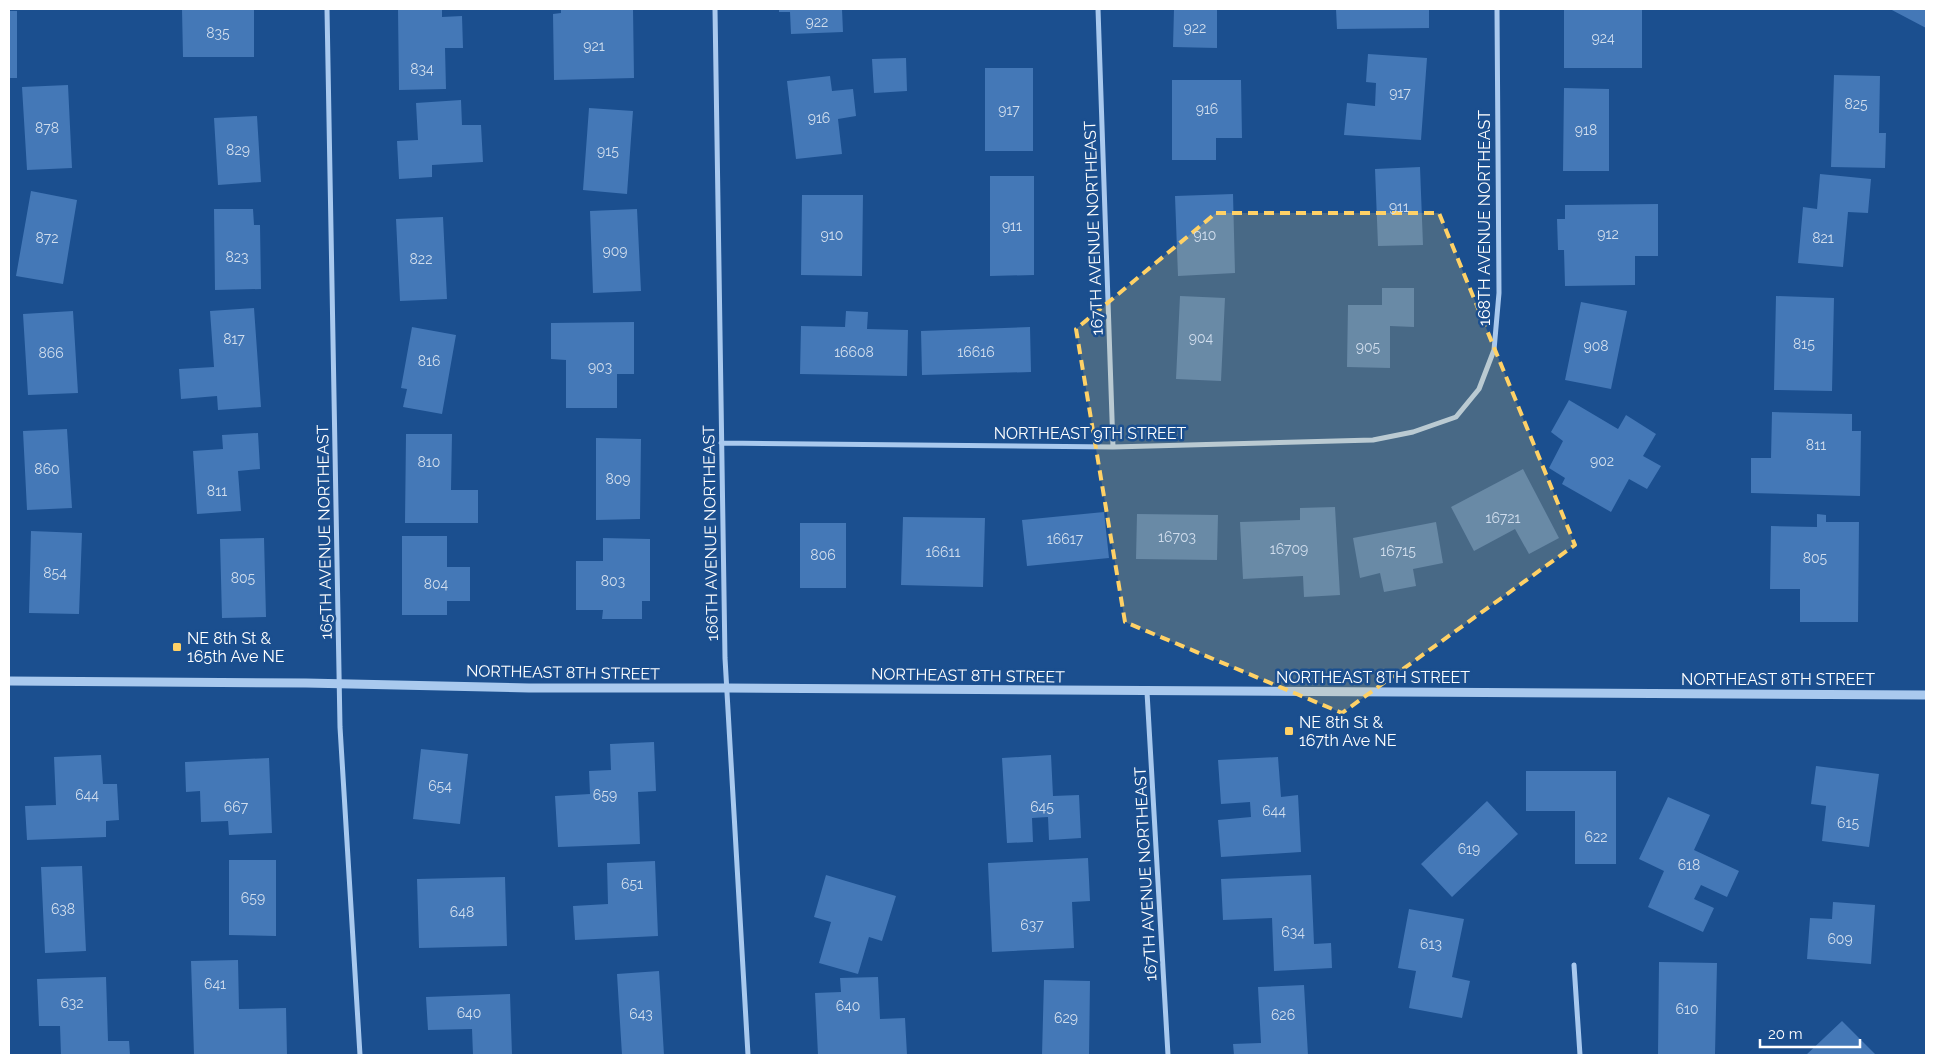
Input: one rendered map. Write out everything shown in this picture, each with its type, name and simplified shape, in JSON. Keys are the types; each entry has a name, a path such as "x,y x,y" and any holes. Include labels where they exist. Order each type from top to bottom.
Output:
{"street":[{"name":"165TH AVENUE NORTHEAST","path":"328,9 339,683 360,1055"},
{"name":"166TH AVENUE NORTHEAST","path":"715,9 721,443 727,688 748,1055"},
{"name":"167TH AVENUE NORTHEAST","path":"1098,9 1113,447"},
{"name":"168TH AVENUE NORTHEAST","path":"1456,417 1479,390 1494,350 1499,293 1497,9"},
{"name":"NORTHEAST 9TH STREET","path":"721,443 1113,447 1373,440 1413,432 1456,417"},
{"name":"NORTHEAST 8TH STREET","path":"9,681 339,683 529,688 1926,695"},
{"name":"167TH AVENUE NORTHEAST","path":"1147,692 1168,1055"},
{"path":"1574,965 1580,1055"}],"highlighted area":[{"path":"1216,213 1439,213 1575,545 1342,713 1125,622 1076,329"}],"building":[{"path":"182,9 254,9 254,57 183,57"},
{"path":"398,9 442,9 442,17 462,16 463,48 445,48 446,89 399,90"},
{"path":"561,9 633,9 634,78 554,80 553,14 561,13"},
{"path":"779,9 842,9 843,32 791,34 790,12 779,12"},
{"path":"1174,9 1217,9 1217,48 1173,47"},
{"path":"1336,9 1429,9 1429,28 1337,29"},
{"path":"1564,9 1642,9 1642,68 1564,68"},
{"path":"1890,9 1926,9 1926,28"},
{"path":"9,11 17,11 17,78 9,78"},
{"path":"1368,54 1427,58 1421,140 1344,135 1347,103 1375,106 1376,83 1366,82"},
{"path":"906,58 907,91 874,93 872,59"},
{"path":"985,68 1033,68 1033,151 985,151"},
{"path":"1834,75 1880,76 1879,133 1886,133 1885,168 1831,167"},
{"path":"830,76 832,91 853,89 856,116 838,119 842,154 796,159 787,81"},
{"path":"1172,80 1241,80 1242,138 1216,138 1216,160 1172,160"},
{"path":"68,85 72,168 27,170 22,87"},
{"path":"1564,88 1609,89 1609,171 1563,171"},
{"path":"461,100 462,125 481,125 483,162 432,165 432,177 399,179 397,141 418,140 416,103"},
{"path":"589,108 633,111 627,194 583,190"},
{"path":"257,116 261,182 218,185 214,118"},
{"path":"1420,167 1423,245 1378,246 1375,169"},
{"path":"1820,174 1871,179 1868,213 1848,212 1843,267 1798,263 1803,207 1817,209"},
{"path":"990,176 1034,176 1034,275 990,276"},
{"path":"31,191 77,200 63,284 16,276"},
{"path":"1233,194 1235,273 1178,276 1175,196"},
{"path":"802,195 863,195 862,276 801,275"},
{"path":"1658,204 1658,256 1635,256 1635,285 1565,286 1564,250 1558,250 1557,219 1565,219 1565,205"},
{"path":"214,209 253,209 254,225 260,225 261,289 215,290"},
{"path":"637,209 641,291 593,293 590,211"},
{"path":"443,217 447,299 400,301 396,219"},
{"path":"1382,288 1414,288 1414,327 1390,326 1390,368 1347,367 1348,305 1382,305"},
{"path":"1180,296 1225,298 1221,381 1176,379"},
{"path":"1776,296 1834,298 1832,391 1774,390"},
{"path":"1581,302 1627,311 1611,389 1565,380"},
{"path":"254,308 261,407 218,410 217,396 181,399 179,369 214,367 210,311"},
{"path":"73,311 78,393 28,395 23,314"},
{"path":"846,311 868,312 867,329 908,330 907,376 800,374 801,326 845,327"},
{"path":"634,322 634,374 617,374 617,408 566,408 566,360 551,359 551,323"},
{"path":"412,327 456,335 442,414 403,407 407,389 401,388"},
{"path":"1030,327 1031,372 922,375 921,331"},
{"path":"1569,400 1618,429 1626,415 1656,434 1643,456 1661,466 1647,489 1629,479 1611,512 1562,484 1565,478 1549,468 1563,441 1551,432"},
{"path":"1772,412 1852,414 1852,431 1861,431 1860,496 1751,493 1751,458 1771,458"},
{"path":"67,429 72,508 27,510 23,431"},
{"path":"258,433 260,469 238,471 241,511 197,514 193,451 223,449 222,435"},
{"path":"406,434 452,434 451,490 478,490 478,523 405,523"},
{"path":"596,438 641,439 640,519 596,520"},
{"path":"1523,469 1559,538 1529,554 1515,529 1474,551 1451,507"},
{"path":"1335,507 1340,595 1304,597 1303,576 1243,579 1240,522 1300,520 1300,508"},
{"path":"1104,512 1109,558 1027,566 1022,520"},
{"path":"1137,514 1218,515 1217,560 1136,559"},
{"path":"1817,514 1826,515 1826,522 1859,522 1858,622 1800,622 1800,589 1770,589 1771,526 1817,527"},
{"path":"903,517 985,518 983,587 901,585"},
{"path":"1436,522 1443,563 1413,569 1416,586 1384,592 1380,573 1360,578 1353,538"},
{"path":"800,523 846,523 846,588 800,588"},
{"path":"31,531 82,533 79,614 29,613"},
{"path":"402,536 447,536 447,567 470,567 470,601 447,601 447,615 402,615"},
{"path":"264,538 266,617 222,618 220,539"},
{"path":"603,538 650,539 650,601 642,601 642,619 602,619 603,610 576,610 576,561 603,561"},
{"path":"654,742 656,791 638,792 640,844 558,847 555,796 590,794 589,771 611,770 610,744"},
{"path":"421,749 468,754 460,824 413,819"},
{"path":"101,755 103,784 117,784 119,820 106,821 106,837 27,840 25,806 56,805 54,757"},
{"path":"1051,755 1053,796 1079,795 1081,838 1049,840 1048,817 1032,818 1033,842 1007,843 1002,758"},
{"path":"1278,757 1281,797 1298,795 1301,852 1221,857 1218,820 1251,817 1250,802 1221,804 1218,760"},
{"path":"269,758 272,833 229,835 228,821 201,822 200,791 186,792 185,762"},
{"path":"1816,766 1879,774 1869,847 1822,841 1826,806 1811,804"},
{"path":"1526,771 1616,771 1616,864 1575,864 1575,811 1526,811"},
{"path":"1668,797 1710,815 1694,850 1739,871 1727,897 1701,885 1694,899 1714,908 1703,932 1648,907 1664,871 1639,859"},
{"path":"1487,801 1518,834 1452,897 1421,864"},
{"path":"1088,858 1090,901 1072,902 1074,948 992,952 988,863"},
{"path":"229,860 276,860 276,936 229,935"},
{"path":"655,861 658,936 575,940 573,906 608,904 607,863"},
{"path":"82,866 86,951 45,953 41,867"},
{"path":"826,875 896,896 882,941 869,937 858,974 819,963 831,922 814,917"},
{"path":"1311,875 1314,944 1331,943 1332,968 1274,971 1272,918 1223,920 1221,879"},
{"path":"505,877 507,946 419,948 417,879"},
{"path":"1833,902 1875,905 1871,964 1807,959 1810,918 1832,919"},
{"path":"1409,909 1464,919 1452,977 1470,981 1462,1018 1409,1008 1416,971 1398,968"},
{"path":"238,960 239,1009 286,1008 287,1055 194,1055 191,961"},
{"path":"1659,962 1717,963 1715,1055 1658,1055"},
{"path":"659,971 664,1055 622,1055 617,974"},
{"path":"106,977 108,1041 129,1041 130,1055 61,1055 60,1026 39,1026 37,979"},
{"path":"878,977 880,1019 905,1018 907,1055 818,1055 815,993 841,992 840,978"},
{"path":"1044,980 1090,981 1089,1055 1042,1055"},
{"path":"1304,985 1308,1055 1234,1055 1233,1044 1261,1043 1258,987"},
{"path":"510,994 512,1055 473,1055 472,1029 428,1030 426,997"},
{"path":"1842,1021 1876,1055 1806,1055"}],"place":[{"name":"NE 8th St & 165th Ave NE","path":"177,647"},
{"name":"NE 8th St & 167th Ave NE","path":"1289,731"}]}
